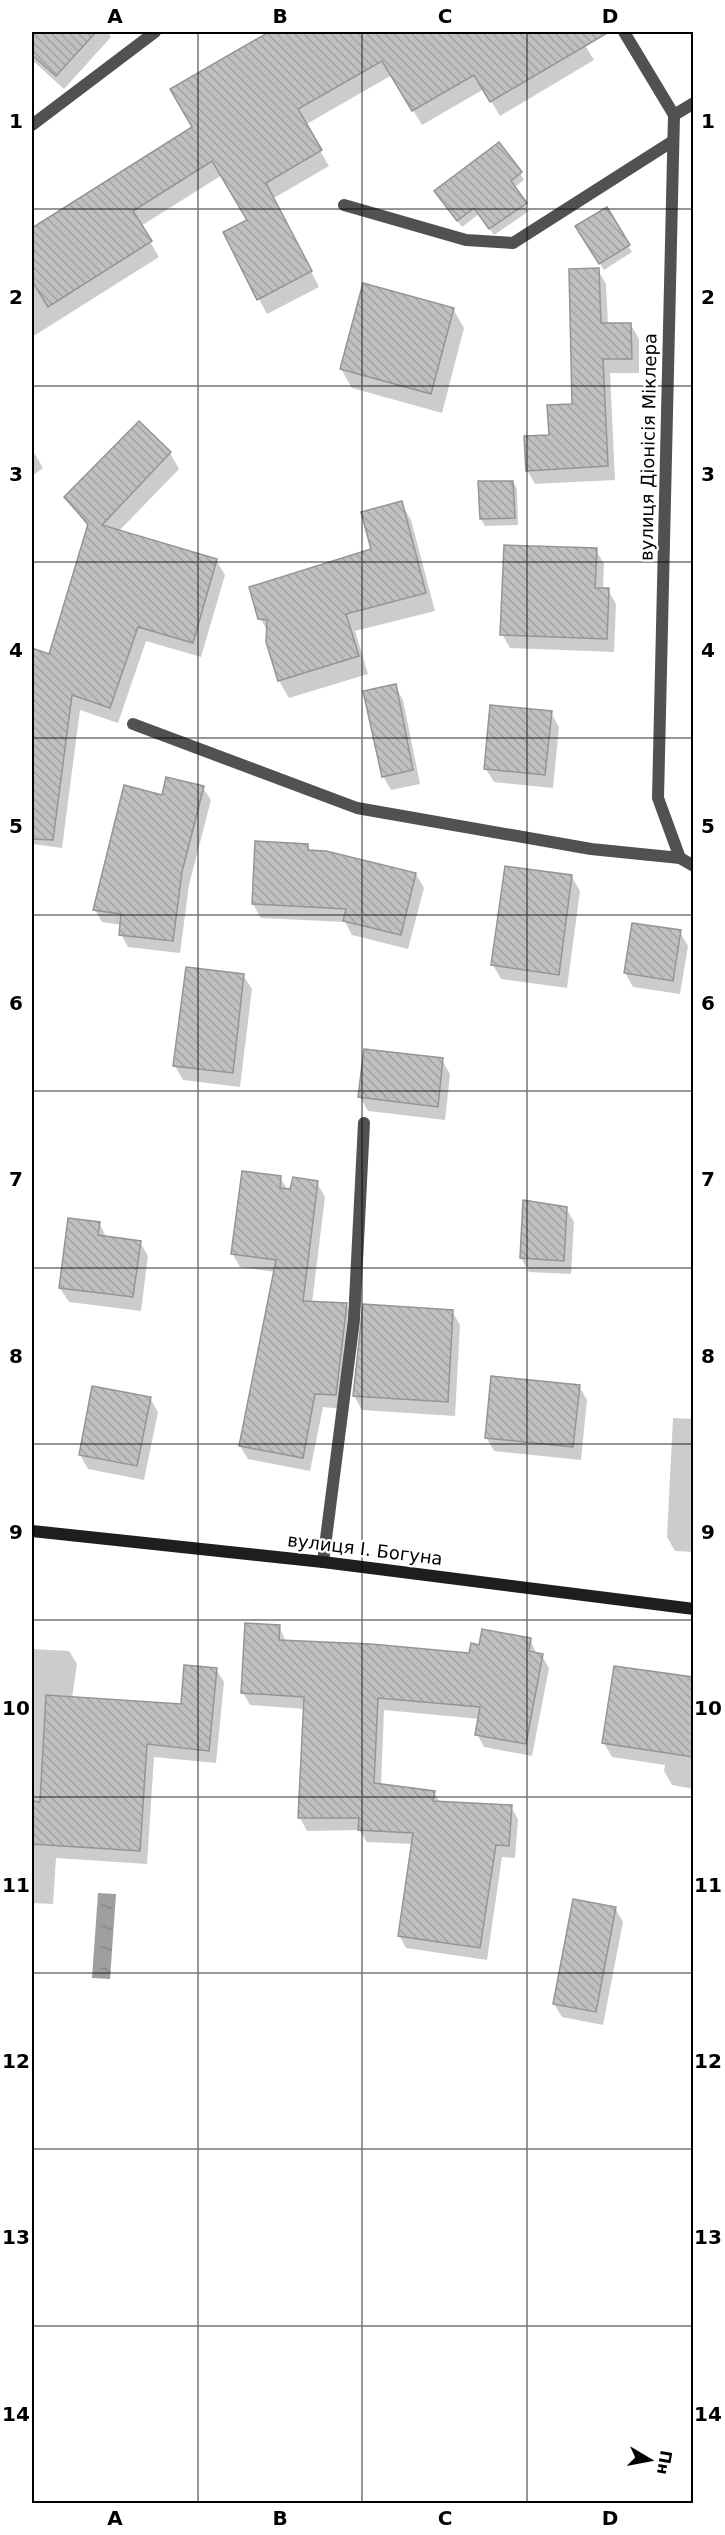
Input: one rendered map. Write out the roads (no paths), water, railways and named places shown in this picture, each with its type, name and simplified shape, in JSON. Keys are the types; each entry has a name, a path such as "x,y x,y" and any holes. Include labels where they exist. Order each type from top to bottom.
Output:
{"street":[{"path":"32,125 154,32"},
{"path":"624,32 674,115 693,103"},
{"name":"вулиця Діонісія Міклера","path":"674,115 658,798 680,858"},
{"path":"344,205 466,240 513,243 673,141"},
{"path":"133,724 357,808 591,849 680,858 693,866"},
{"path":"323,1562 354,1320 364,1124"},
{"name":"вулиця І. Богуна","path":"32,1531 323,1562 693,1610"}],"water":[{"path":"98,1893 116,1894 110,1979 92,1978"}]}
